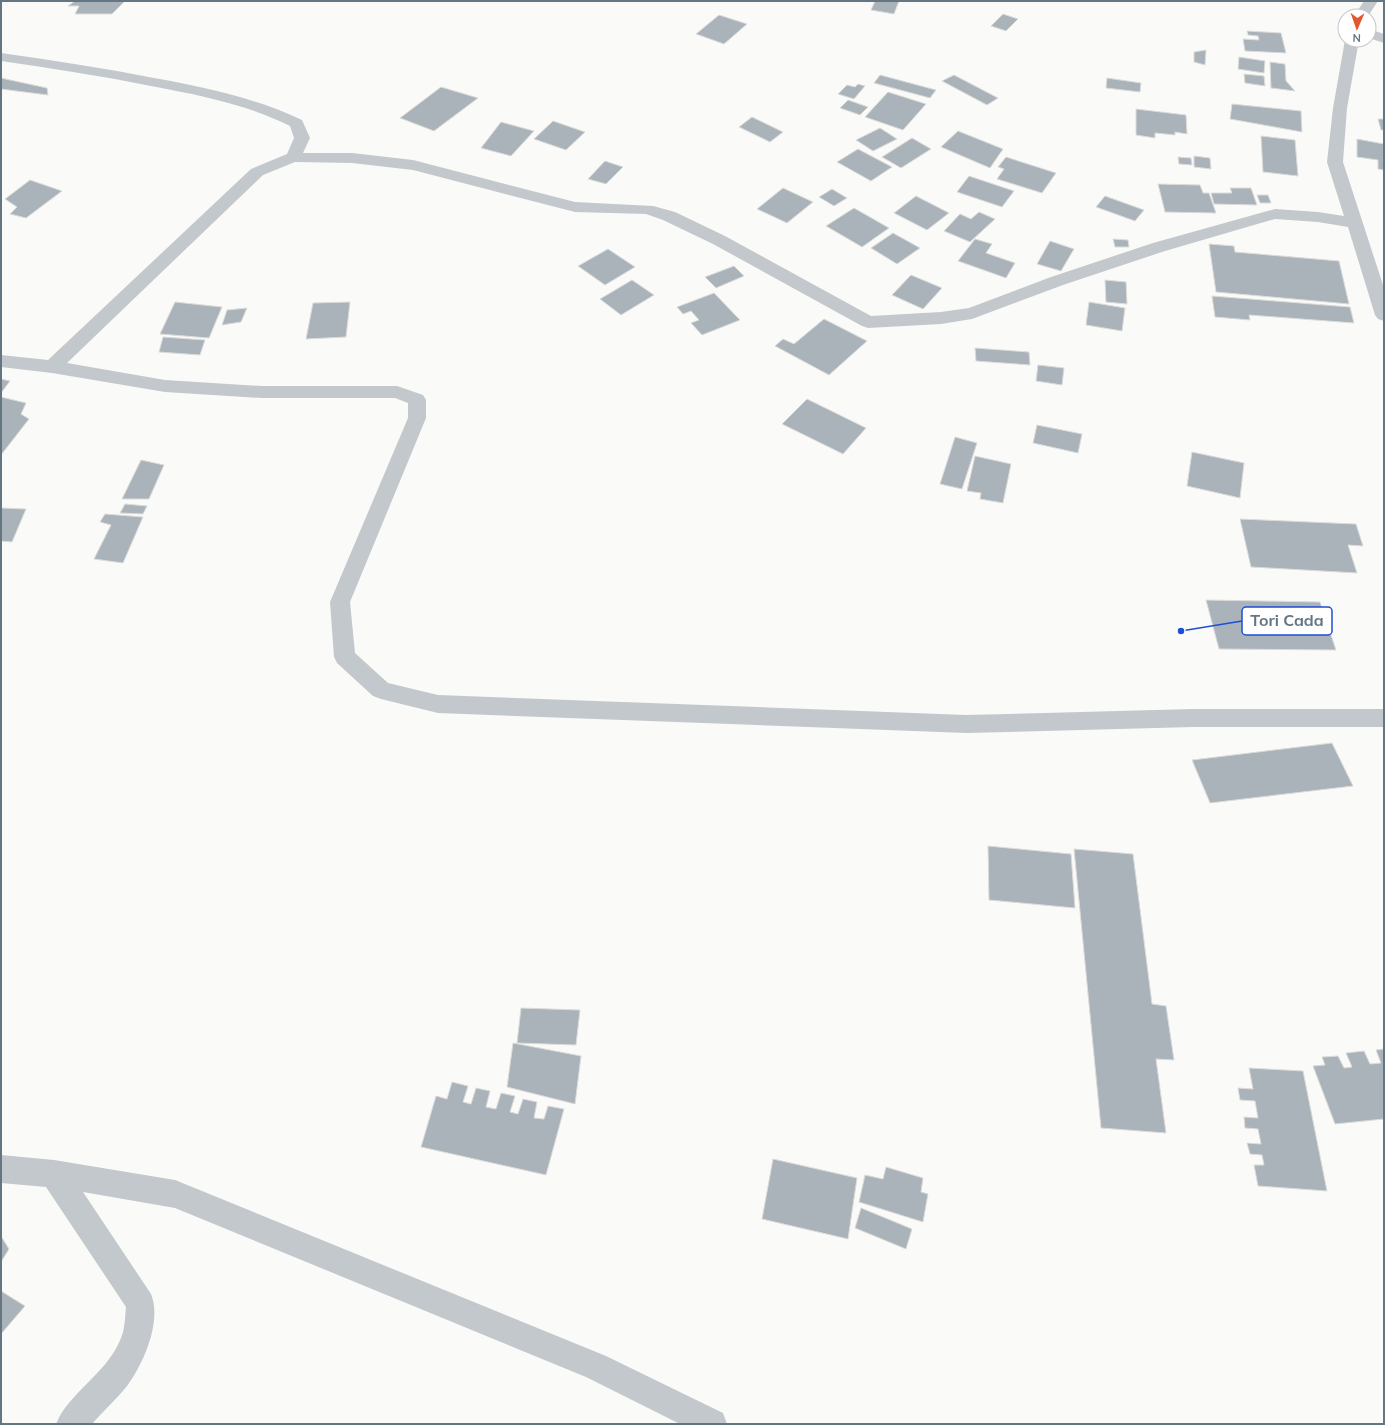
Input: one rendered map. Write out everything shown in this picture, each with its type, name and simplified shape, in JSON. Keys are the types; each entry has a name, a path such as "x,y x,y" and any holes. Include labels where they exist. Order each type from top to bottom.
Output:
{"street":[{"path":"1351,48 1340,108 1335,162 1384,315"},
{"path":"1,57 75,67 194,90 272,111 297,123 302,138 293,157"},
{"path":"52,367 258,172 293,157 352,158 413,165 575,207 647,209 669,216 719,240 868,322 941,318 972,313 1056,281 1159,248 1275,214 1318,217 1354,222"},
{"path":"1,361 52,367 164,386 262,392 397,392 417,400 417,418 340,602 345,657 381,690 438,704 966,724 1193,718 1384,718"},
{"path":"1,1169 54,1174 175,1194 596,1366 712,1424"},
{"path":"54,1174 141,1304 136,1341 117,1375 71,1424"}],"building":[{"path":"75,1 125,1 112,14 75,14 79,6 68,6"},
{"path":"875,1 899,1 894,14 871,10"},
{"path":"1003,14 1018,19 1006,31 991,26"},
{"path":"719,15 747,24 724,44 696,34"},
{"path":"1247,31 1281,33 1286,53 1245,51 1243,39 1259,40 1258,36 1248,35"},
{"path":"1206,50 1205,65 1194,62 1194,52"},
{"path":"1239,57 1265,61 1264,73 1238,69"},
{"path":"1270,62 1285,64 1286,81 1295,91 1271,88"},
{"path":"1244,74 1264,76 1265,86 1245,83"},
{"path":"880,75 936,90 930,98 874,83"},
{"path":"954,75 998,98 987,105 942,81"},
{"path":"1,78 47,88 48,95 1,89"},
{"path":"1107,78 1141,83 1140,92 1106,88"},
{"path":"858,84 865,86 854,99 838,94 847,85 855,87"},
{"path":"441,87 478,98 434,131 400,118"},
{"path":"888,92 926,104 903,130 865,117"},
{"path":"848,100 868,107 860,115 840,108"},
{"path":"1232,104 1301,111 1302,132 1230,119"},
{"path":"1136,109 1186,115 1187,134 1175,132 1175,135 1155,133 1155,138 1136,135"},
{"path":"752,117 783,132 770,142 739,127"},
{"path":"1378,119 1384,119 1384,130 1381,130"},
{"path":"553,121 585,132 566,150 534,139"},
{"path":"501,122 534,131 511,156 481,148"},
{"path":"880,128 897,139 873,151 856,140"},
{"path":"958,131 1003,149 990,168 941,147"},
{"path":"1261,136 1295,140 1298,176 1263,172"},
{"path":"912,138 931,149 901,168 882,157"},
{"path":"1357,139 1384,144 1384,170 1378,169 1378,160 1357,157"},
{"path":"858,149 892,167 871,181 837,162"},
{"path":"1194,156 1210,158 1211,169 1194,167"},
{"path":"1006,157 1056,173 1042,193 997,179 1004,169 998,167"},
{"path":"1178,157 1191,158 1192,165 1179,164"},
{"path":"605,161 623,167 606,184 588,179"},
{"path":"969,176 1014,191 1002,207 957,192"},
{"path":"30,180 62,191 26,218 10,214 17,207 5,199"},
{"path":"1158,184 1200,185 1203,193 1209,193 1216,213 1165,212"},
{"path":"783,188 813,202 787,223 757,209"},
{"path":"1230,188 1251,188 1257,205 1214,204 1211,193 1232,193"},
{"path":"832,189 847,198 834,206 819,197"},
{"path":"1257,195 1268,195 1271,203 1260,203"},
{"path":"916,196 949,213 927,230 894,213"},
{"path":"1105,196 1144,210 1135,221 1096,207"},
{"path":"854,208 889,228 862,247 826,226"},
{"path":"979,212 995,219 970,242 944,231 960,214 971,219"},
{"path":"893,233 920,248 897,264 871,248"},
{"path":"975,239 992,244 986,253 1015,263 1006,278 958,261"},
{"path":"1113,239 1128,240 1129,247 1115,247"},
{"path":"1050,241 1074,249 1061,271 1037,264"},
{"path":"1209,244 1234,246 1235,252 1339,261 1349,304 1216,292"},
{"path":"608,249 635,267 605,285 578,266"},
{"path":"734,266 744,276 716,288 705,277"},
{"path":"911,275 942,288 923,309 892,295"},
{"path":"632,280 654,295 621,315 600,299"},
{"path":"1105,280 1126,282 1127,304 1106,302"},
{"path":"714,293 740,320 702,335 691,323 699,320 691,311 683,314 677,307"},
{"path":"1212,296 1350,307 1354,323 1249,315 1250,320 1215,317"},
{"path":"175,302 222,307 209,338 160,334"},
{"path":"350,302 346,337 306,339 313,303"},
{"path":"1089,302 1125,308 1122,331 1086,325"},
{"path":"247,308 241,322 222,325 227,310"},
{"path":"824,319 867,341 829,375 775,346 783,339 794,344"},
{"path":"163,337 205,340 200,355 159,352"},
{"path":"975,348 1029,352 1030,365 976,361"},
{"path":"1038,365 1064,368 1062,385 1036,381"},
{"path":"1,379 10,381 1,393"},
{"path":"1,397 26,403 21,414 29,419 1,455"},
{"path":"807,399 866,428 843,454 782,424"},
{"path":"1037,425 1082,434 1078,453 1033,443"},
{"path":"955,437 977,443 962,489 940,484"},
{"path":"1192,452 1244,463 1240,498 1187,486"},
{"path":"975,456 1011,464 1003,503 980,499 981,493 967,491"},
{"path":"141,460 164,465 149,499 122,499"},
{"path":"125,504 147,506 143,514 120,513"},
{"path":"1,508 26,509 12,542 1,541"},
{"path":"105,514 143,517 123,563 94,559 111,525 100,522"},
{"path":"1240,519 1356,524 1363,546 1348,545 1357,573 1251,567"},
{"path":"1206,600 1320,602 1336,650 1219,649"},
{"path":"1332,743 1353,786 1210,803 1192,760"},
{"path":"988,846 1071,854 1075,908 989,900"},
{"path":"1074,849 1133,854 1152,1004 1166,1006 1174,1060 1156,1059 1166,1133 1101,1128"},
{"path":"521,1008 580,1010 576,1045 517,1043"},
{"path":"513,1043 581,1056 575,1104 507,1087"},
{"path":"1384,1049 1384,1119 1335,1124 1313,1066 1325,1065 1322,1057 1338,1056 1344,1068 1352,1067 1346,1053 1364,1051 1370,1064 1381,1063 1376,1050"},
{"path":"1249,1068 1303,1071 1327,1191 1258,1186 1254,1165 1264,1165 1262,1155 1250,1154 1247,1143 1261,1144 1258,1129 1245,1128 1244,1117 1258,1118 1255,1101 1240,1100 1238,1088 1253,1089"},
{"path":"452,1082 468,1086 463,1102 471,1104 476,1088 490,1091 486,1107 496,1109 501,1093 515,1096 510,1112 518,1114 523,1099 537,1102 534,1118 544,1119 548,1106 564,1109 546,1175 421,1147 436,1096 447,1099"},
{"path":"773,1159 857,1178 848,1239 762,1219"},
{"path":"886,1167 923,1178 921,1192 928,1194 923,1222 859,1202 865,1175 883,1179"},
{"path":"861,1208 912,1229 906,1249 855,1228"},
{"path":"1,1236 9,1249 1,1262"},
{"path":"1,1291 25,1306 1,1334"}],"place":[{"name":"Tori Cada","path":"1181,631"}]}
